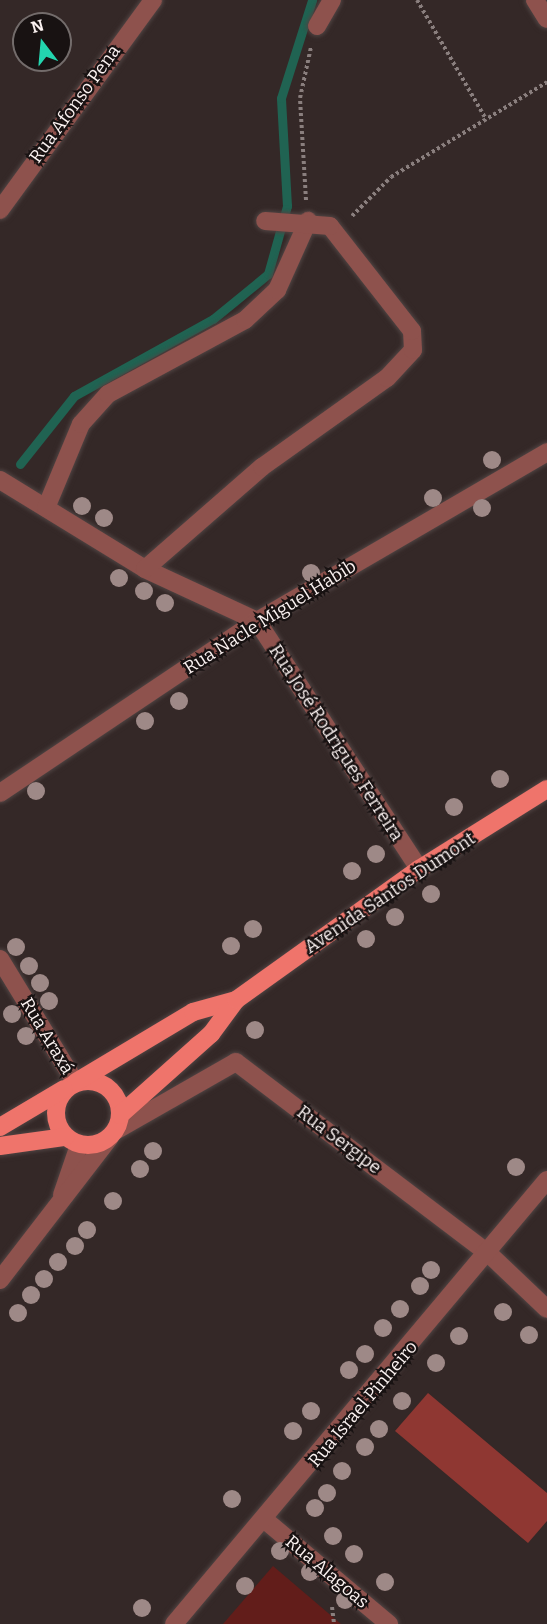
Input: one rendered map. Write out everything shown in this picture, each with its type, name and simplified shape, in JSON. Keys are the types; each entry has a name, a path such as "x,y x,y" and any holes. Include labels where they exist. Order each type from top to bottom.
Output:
{"main road":[{"name":"Avenida Santos Dumont","path":"115,1127 211,1034 236,1000 419,869 547,789"},
{"name":"Avenida Santos Dumont","path":"0,1127 193,1012 236,1000"},
{"path":"0,1146 72,1141 96,1145 115,1127 107,1087 72,1085 55,1107 72,1141"}],"street":[{"name":"Rua Afonso Pena","path":"0,210 153,0"},
{"path":"317,26 332,0"},
{"path":"535,0 547,19"},
{"path":"145,569 218,503 409,357 412,331 337,231 308,221 265,221"},
{"path":"46,508 81,424 108,394 245,320 277,290 308,221"},
{"name":"Rua Nacle Miguel Habib","path":"0,793 257,621 547,452"},
{"path":"0,480 145,569 257,621"},
{"name":"Rua José Rodrigues Ferreira","path":"257,621 419,869"},
{"name":"Rua Araxá","path":"0,959 72,1085"},
{"name":"Rua Sergipe","path":"115,1127 236,1062 488,1254 547,1308"},
{"path":"0,1280 56,1214 115,1127"},
{"path":"56,1214 72,1141"},
{"name":"Rua Israel Pinheiro","path":"174,1624 265,1520 488,1254 547,1180"},
{"name":"Rua Alagoas","path":"265,1520 389,1624"}],"path":[{"path":"417,0 486,119"},
{"path":"308,221 300,98 317,26"},
{"path":"337,231 391,177 547,82"},
{"path":"332,1605 334,1624"}],"shaded area":[{"path":"273,1566 341,1624 223,1624"}],"building":[{"path":"428,1393 547,1493 547,1521 528,1543 395,1431"}],"waterway":[{"path":"20,464 74,396 213,319 268,274 287,206 281,98 312,0"}]}
